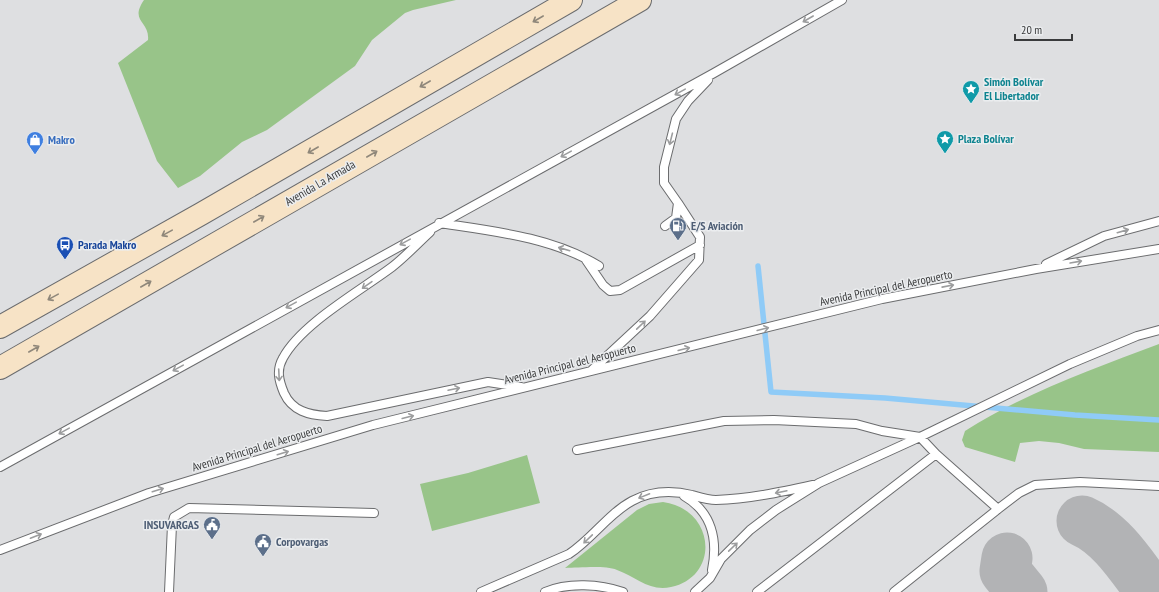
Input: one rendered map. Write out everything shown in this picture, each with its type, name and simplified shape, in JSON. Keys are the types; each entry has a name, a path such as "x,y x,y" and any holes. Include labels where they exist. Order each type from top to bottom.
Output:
{"main road":[{"path":"0,327 201,214 572,0"},
{"name":"Avenida La Armada","path":"0,368 640,0"}],"lane":[{"path":"0,467 439,223 714,73 842,0"},
{"path":"592,371 650,316 699,260 700,237 664,183 664,167 676,119 688,101 714,73"},
{"path":"666,226 676,218 678,202"},
{"path":"1036,269 1104,236 1157,220"},
{"path":"439,223 494,231 570,251 599,266"},
{"path":"439,223 393,266 323,317 291,346 282,358 279,369 280,382 285,395 292,404 303,412 327,416 488,382 524,388"},
{"path":"584,257 603,285 610,291 620,290 700,245"},
{"name":"Avenida Principal del Aeropuerto","path":"0,550 156,491 374,425 726,339 882,298 1036,269 1159,249"},
{"path":"695,592 710,578 721,559 750,530 776,510 819,483 920,437 1047,374 1137,336 1159,330"},
{"path":"577,450 724,421 774,420 856,424 882,431 920,437 936,454 998,509"},
{"path":"757,592 936,454"},
{"path":"894,592 998,509 1027,488 1042,484 1080,482 1159,486"},
{"path":"481,592 569,554 582,545 616,512 632,501 651,494 676,492 714,500 776,493 819,483"},
{"path":"676,492 697,504 703,510 707,518 714,545 714,562 710,578"},
{"path":"169,592 172,525 174,517 189,508 374,514"},
{"path":"545,592 553,589 589,586 614,589 623,592"}],"green space":[{"path":"144,0 456,0 405,13 372,40 355,66 267,130 242,142 200,176 178,188 157,161 118,63 148,40 148,34 139,17 140,7"},
{"path":"1159,344 1159,452 1084,449 1059,443 1039,441 1020,443 1015,462 965,447 962,440 965,431 988,417 1035,393"},
{"path":"527,455 540,503 432,531 420,484 468,473"},
{"path":"663,502 680,507 693,517 702,529 705,543 704,557 698,570 687,580 671,587 663,588 650,586 612,568 565,568 637,510 649,504"}],"waterway":[{"path":"758,266 771,392 885,398 1075,415 1159,420"}],"taxiway":[{"path":"1082,521 1103,534 1121,552 1151,592"},
{"path":"1007,558 1005,571 1022,592"}],"place":[{"name":"Simón Bolívar El Libertador","path":"971,104"},
{"name":"Plaza Bolívar","path":"945,154"},
{"name":"Makro","path":"35,155"},
{"name":"E/S Aviación","path":"678,241"},
{"name":"Parada Makro","path":"65,260"},
{"name":"INSUVARGAS","path":"212,540"},
{"name":"Corpovargas","path":"263,557"}]}
